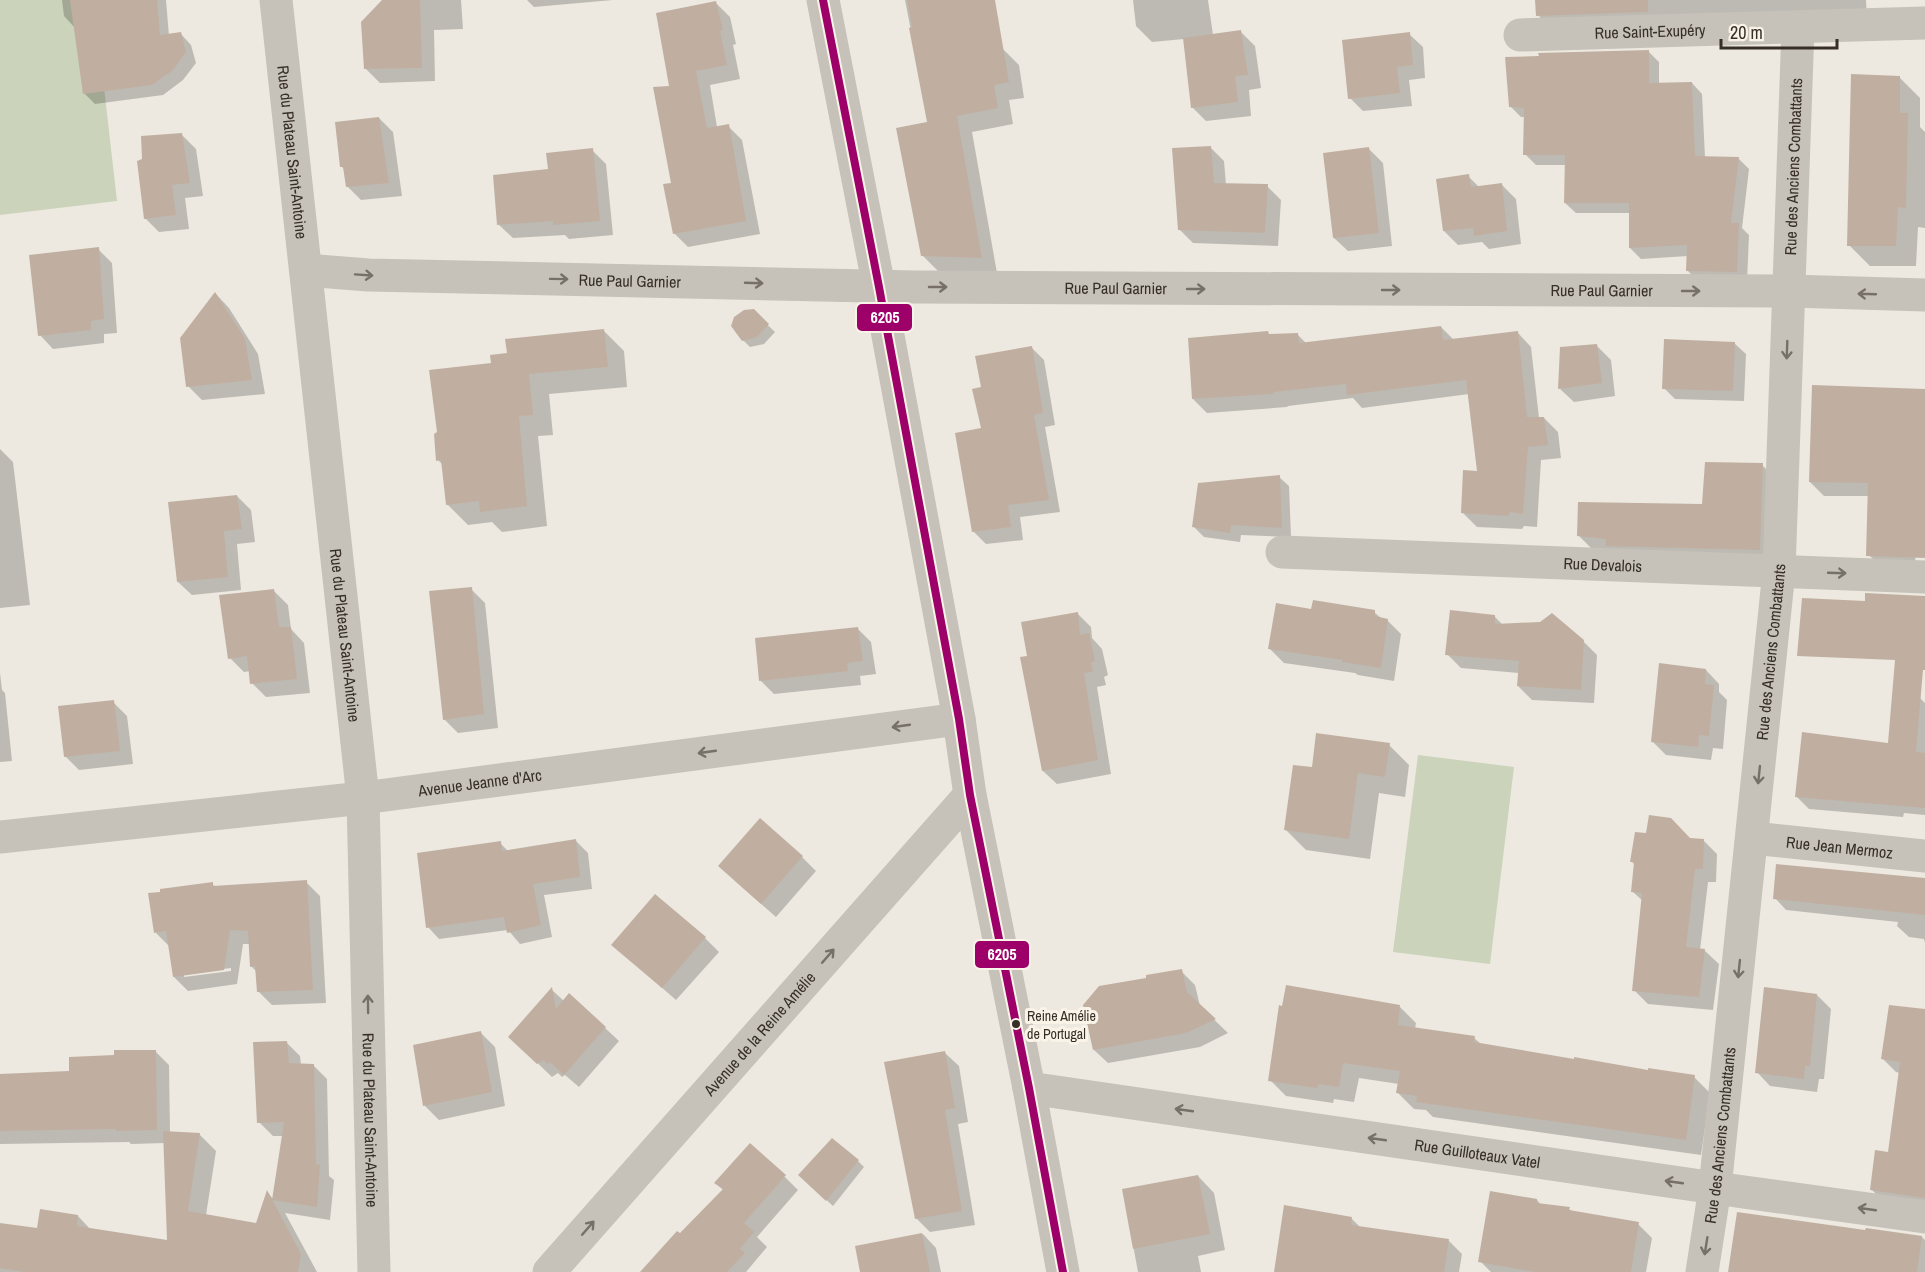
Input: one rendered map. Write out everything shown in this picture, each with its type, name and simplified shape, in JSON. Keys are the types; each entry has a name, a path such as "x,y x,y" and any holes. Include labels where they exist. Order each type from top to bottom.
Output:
{"street":[{"name":"Rue du Plateau Saint-Antoine","path":"276,0 363,798 374,1272"},
{"path":"823,0 879,287 970,795 1029,1088 1063,1272"},
{"name":"Rue Saint-Exupéry","path":"1520,35 1925,23"},
{"name":"Rue des Anciens Combattants","path":"1702,1272 1715,1188 1779,571 1798,27"},
{"name":"Rue Paul Garnier","path":"306,270 368,275 879,287 1790,291 1925,295"},
{"name":"Rue Devalois","path":"1282,552 1925,577"},
{"name":"Avenue Jeanne d'Arc","path":"0,837 363,798 958,718"},
{"name":"Avenue de la Reine Amélie","path":"549,1272 970,795"},
{"name":"Rue Jean Mermoz","path":"1753,838 1925,856"},
{"name":"Rue Guilloteaux Vatel","path":"1029,1088 1925,1217"}],"green space":[{"path":"0,0 94,0 117,201 0,215"},
{"path":"1418,755 1514,767 1490,964 1393,952"}],"building":[{"path":"70,0 157,0 160,35 181,32 186,52 173,70 152,85 83,94"},
{"path":"382,0 420,0 422,68 364,69 361,22"},
{"path":"907,0 995,0 1009,82 994,85 998,108 957,116 982,258 921,256 896,128 927,122 909,28 912,27"},
{"path":"1535,0 1648,0 1648,12 1536,16"},
{"path":"716,1 723,30 720,31 727,65 696,71 707,128 729,124 746,221 673,234 663,184 671,183 653,87 669,86 656,13"},
{"path":"1241,30 1248,75 1235,76 1238,102 1191,108 1183,38"},
{"path":"1410,32 1413,65 1397,67 1400,93 1348,99 1342,40"},
{"path":"1649,50 1649,83 1692,82 1695,156 1739,157 1731,223 1739,223 1737,272 1686,271 1687,245 1629,248 1629,203 1564,203 1565,155 1523,155 1524,108 1509,107 1505,57 1539,56 1538,53"},
{"path":"1851,74 1900,76 1900,113 1908,113 1906,208 1898,207 1896,246 1847,246"},
{"path":"379,117 389,183 346,187 343,167 340,167 335,122"},
{"path":"182,133 190,183 172,185 176,215 144,219 137,161 142,159 141,136"},
{"path":"1211,146 1214,183 1268,184 1265,233 1178,230 1172,148"},
{"path":"1369,147 1379,233 1333,238 1323,153"},
{"path":"593,148 600,221 553,225 553,221 497,225 493,175 548,169 546,153"},
{"path":"1469,174 1471,187 1502,183 1507,231 1474,236 1473,228 1443,231 1436,179"},
{"path":"99,247 104,319 91,321 91,330 38,336 29,255"},
{"path":"215,292 245,339 252,380 186,387 180,338"},
{"path":"754,309 769,324 757,337 742,341 731,326 734,317 744,310"},
{"path":"1441,326 1443,340 1518,331 1527,417 1544,417 1548,445 1528,447 1523,514 1510,512 1508,516 1461,513 1463,470 1477,471 1466,380 1347,395 1346,384 1274,392 1273,394 1192,399 1188,338 1268,331 1269,334 1298,333 1299,343"},
{"path":"604,329 608,367 529,374 533,415 519,416 527,506 480,512 479,501 446,505 441,460 436,461 434,434 437,432 429,370 491,363 490,355 507,353 505,339"},
{"path":"1664,339 1735,342 1733,391 1662,389"},
{"path":"1597,344 1602,383 1558,389 1560,347"},
{"path":"1032,346 1043,413 1034,415 1049,500 1008,505 1011,527 972,532 955,433 981,428 972,389 981,387 975,356"},
{"path":"1812,385 1925,389 1925,558 1866,556 1868,483 1809,482"},
{"path":"1705,462 1763,463 1760,550 1606,546 1606,539 1577,536 1578,502 1702,504"},
{"path":"1280,475 1282,528 1231,525 1230,533 1192,527 1198,483"},
{"path":"237,495 242,529 224,531 228,577 177,582 168,502"},
{"path":"472,587 484,714 443,720 429,591"},
{"path":"274,589 279,627 291,627 297,679 250,684 247,656 228,659 219,595"},
{"path":"1865,593 1925,596 1925,670 1923,670 1916,752 1925,753 1925,808 1795,797 1802,732 1888,743 1895,660 1797,656 1802,598 1865,601"},
{"path":"1313,600 1375,610 1375,616 1388,619 1381,668 1268,649 1276,603 1311,609"},
{"path":"1450,610 1495,615 1495,624 1540,622 1552,613 1584,640 1581,690 1517,686 1519,661 1445,655"},
{"path":"1078,612 1080,635 1089,633 1095,661 1091,663 1093,672 1084,673 1098,760 1042,771 1020,657 1027,656 1021,622"},
{"path":"858,627 863,661 847,663 848,671 759,681 755,638"},
{"path":"1659,663 1706,669 1705,684 1714,685 1709,736 1699,735 1698,747 1651,742"},
{"path":"114,700 120,751 64,757 58,706"},
{"path":"1316,733 1390,743 1385,777 1358,773 1349,839 1284,830 1293,765 1312,767"},
{"path":"1649,815 1671,818 1690,838 1704,839 1703,869 1695,869 1686,947 1705,949 1699,997 1632,991 1642,893 1631,892 1634,862 1630,862 1635,832 1646,833"},
{"path":"760,818 803,856 761,904 718,866"},
{"path":"576,839 580,877 533,884 541,925 507,933 504,917 426,928 417,853 501,841 502,851"},
{"path":"1776,864 1925,878 1925,915 1773,899"},
{"path":"307,880 313,990 257,992 255,966 250,967 248,931 230,930 224,970 173,977 166,931 154,933 148,893 160,892 160,889 213,882 213,886"},
{"path":"655,894 706,937 662,988 611,945"},
{"path":"1182,969 1187,992 1216,1019 1186,1033 1093,1050 1083,1005 1099,986"},
{"path":"1286,985 1400,1005 1398,1025 1475,1036 1474,1042 1574,1059 1574,1057 1648,1070 1648,1068 1695,1075 1686,1140 1416,1102 1417,1096 1396,1093 1400,1071 1343,1063 1339,1087 1319,1084 1317,1088 1268,1081 1279,1005 1282,1006"},
{"path":"552,987 556,1009 569,993 606,1027 564,1075 550,1062 548,1064 543,1060 537,1064 508,1037"},
{"path":"1764,987 1817,994 1810,1066 1805,1066 1804,1079 1755,1073"},
{"path":"1889,1005 1925,1009 1925,1198 1870,1190 1875,1150 1888,1152 1900,1062 1881,1059"},
{"path":"481,1031 492,1092 423,1106 413,1045"},
{"path":"287,1041 289,1063 314,1064 316,1164 320,1165 317,1207 272,1200 284,1122 257,1123 253,1042"},
{"path":"114,1050 156,1050 157,1130 0,1131 0,1074 69,1071 69,1057 114,1055"},
{"path":"945,1051 955,1108 945,1110 962,1211 915,1219 884,1062"},
{"path":"163,1131 200,1133 188,1211 256,1223 267,1190 301,1254 298,1272 24,1272 0,1268 0,1223 37,1228 40,1209 78,1215 77,1226 167,1240"},
{"path":"832,1138 859,1160 826,1201 798,1175"},
{"path":"750,1143 786,1175 744,1223 754,1232 740,1249 745,1253 727,1272 640,1272 677,1231 680,1233 723,1189 714,1183"},
{"path":"1198,1175 1210,1234 1133,1249 1122,1189"},
{"path":"1490,1191 1537,1199 1537,1203 1570,1207 1569,1210 1639,1222 1631,1272 1535,1272 1478,1262"},
{"path":"1284,1205 1352,1217 1351,1225 1449,1239 1444,1272 1274,1272"},
{"path":"1737,1212 1922,1236 1917,1272 1728,1272"},
{"path":"922,1233 930,1272 860,1272 855,1246"}],"transit line":[{"name":"6205","path":"823,0 959,719 970,795 1029,1088 1063,1272"}],"place":[{"name":"Reine Amélie de Portugal","path":"1016,1024"}]}
